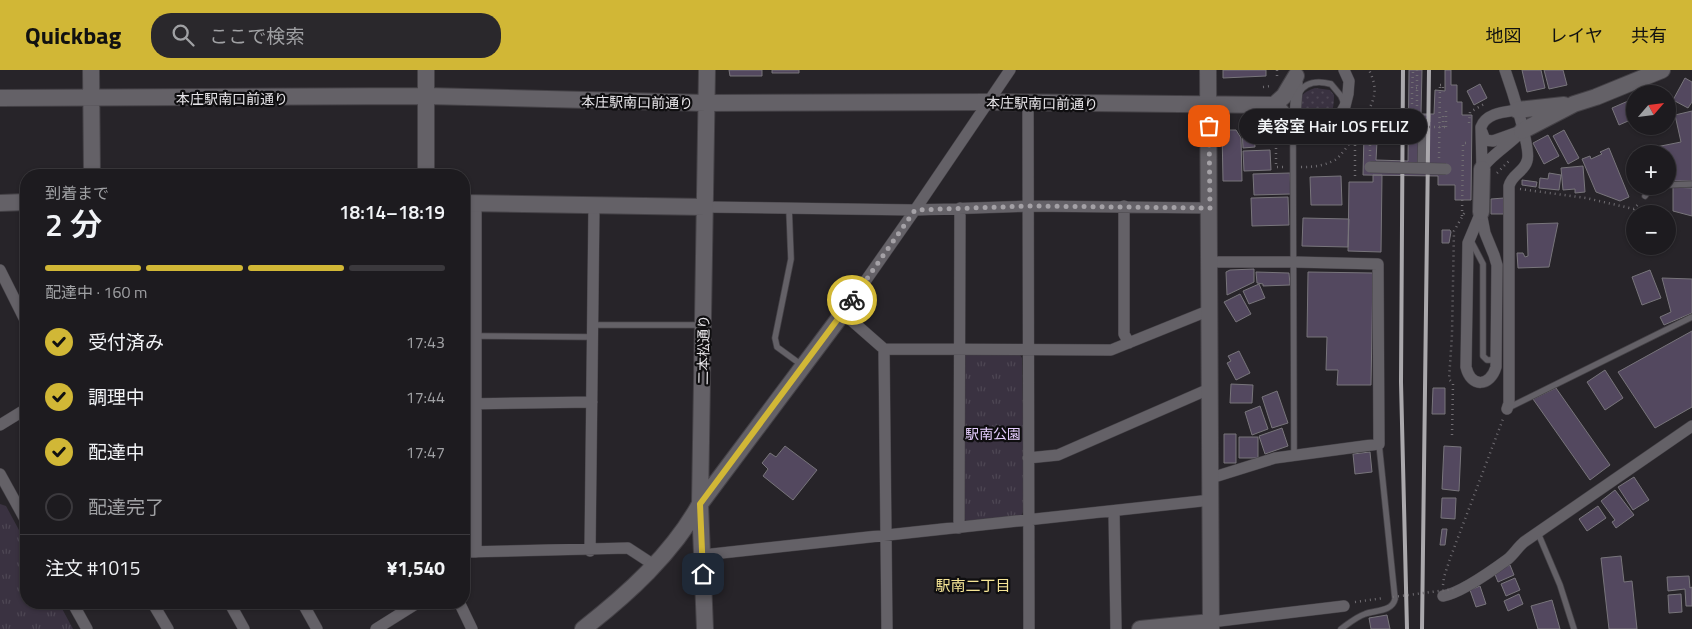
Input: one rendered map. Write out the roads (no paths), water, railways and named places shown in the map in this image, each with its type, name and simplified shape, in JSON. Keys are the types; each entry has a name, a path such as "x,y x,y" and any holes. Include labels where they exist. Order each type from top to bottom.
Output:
{"street":[{"path":"91,70 92,169"},
{"path":"426,70 426,169"},
{"name":"二本松通り","path":"705,629 700,504 707,70"},
{"path":"583,629 615,604 654,565 685,528 700,504 843,313 1010,70"},
{"path":"1208,70 1211,478 1210,626"},
{"path":"1297,73 1284,96 1274,104 1298,132 1321,136 1331,131 1346,106 1349,81 1344,70"},
{"path":"1505,70 1528,158 1523,167 1513,176 1509,186 1509,403 1507,409"},
{"path":"1482,132 1485,140 1493,142 1522,131 1574,104 1662,70"},
{"path":"1297,73 1298,87 1295,99 1298,132"},
{"name":"本庄駅南口前通り","path":"0,98 426,96 706,103 1274,104"},
{"path":"1028,103 1029,629"},
{"path":"1481,212 1468,248 1466,367 1471,379 1476,382 1485,382 1491,379 1496,367 1496,260 1484,233 1481,212 1483,123 1486,119 1501,113 1574,104"},
{"path":"1421,127 1423,168"},
{"path":"1482,169 1489,160 1513,141 1522,131"},
{"path":"1370,160 1370,168 1451,169"},
{"path":"0,203 20,202"},
{"path":"476,552 476,336 470,203 915,210 1029,206 1210,208"},
{"path":"590,550 594,205"},
{"path":"1124,206 1124,334 1129,343"},
{"path":"959,528 960,208"},
{"path":"1210,262 1378,264 1379,444 1275,458 1211,478"},
{"path":"0,270 20,299"},
{"path":"843,313 884,349 1111,350 1210,310"},
{"path":"884,349 887,629"},
{"path":"1028,458 1058,455 1209,389"},
{"path":"470,404 592,402"},
{"path":"0,425 20,413"},
{"path":"1443,596 1456,592 1509,557 1516,549 1538,533 1692,426"},
{"path":"0,474 5,495 20,514"},
{"path":"703,555 1211,500"},
{"path":"1114,512 1116,629"},
{"path":"470,552 628,548 654,565"},
{"path":"1140,629 1210,626 1350,604"},
{"path":"75,609 87,629"},
{"path":"156,609 168,629"},
{"path":"233,609 244,629"},
{"path":"306,609 317,629"},
{"path":"376,629 407,609"},
{"path":"462,609 472,629"}],"lane":[{"path":"1295,99 1304,85 1325,82 1335,87 1346,106"},
{"path":"1294,455 1294,262 1298,132"},
{"path":"1676,185 1692,184"},
{"path":"789,208 791,259 774,338 777,347 803,366"},
{"path":"1470,239 1483,264 1483,356 1487,360 1492,360 1496,354"},
{"path":"1507,409 1692,317"},
{"path":"476,336 703,325"},
{"path":"1341,629 1365,614 1390,608 1394,604 1379,444"},
{"path":"1538,533 1560,585 1574,629"}],"railway":[{"path":"1403,70 1401,382 1407,629"},
{"path":"1422,629 1429,70"}],"place":[{"name":"美容室 Hair LOS FELIZ","path":"1209,126"}],"district":[{"name":"駅南二丁目","path":"973,585"}],"park label":[{"name":"駅南公園","path":"993,433"}]}
